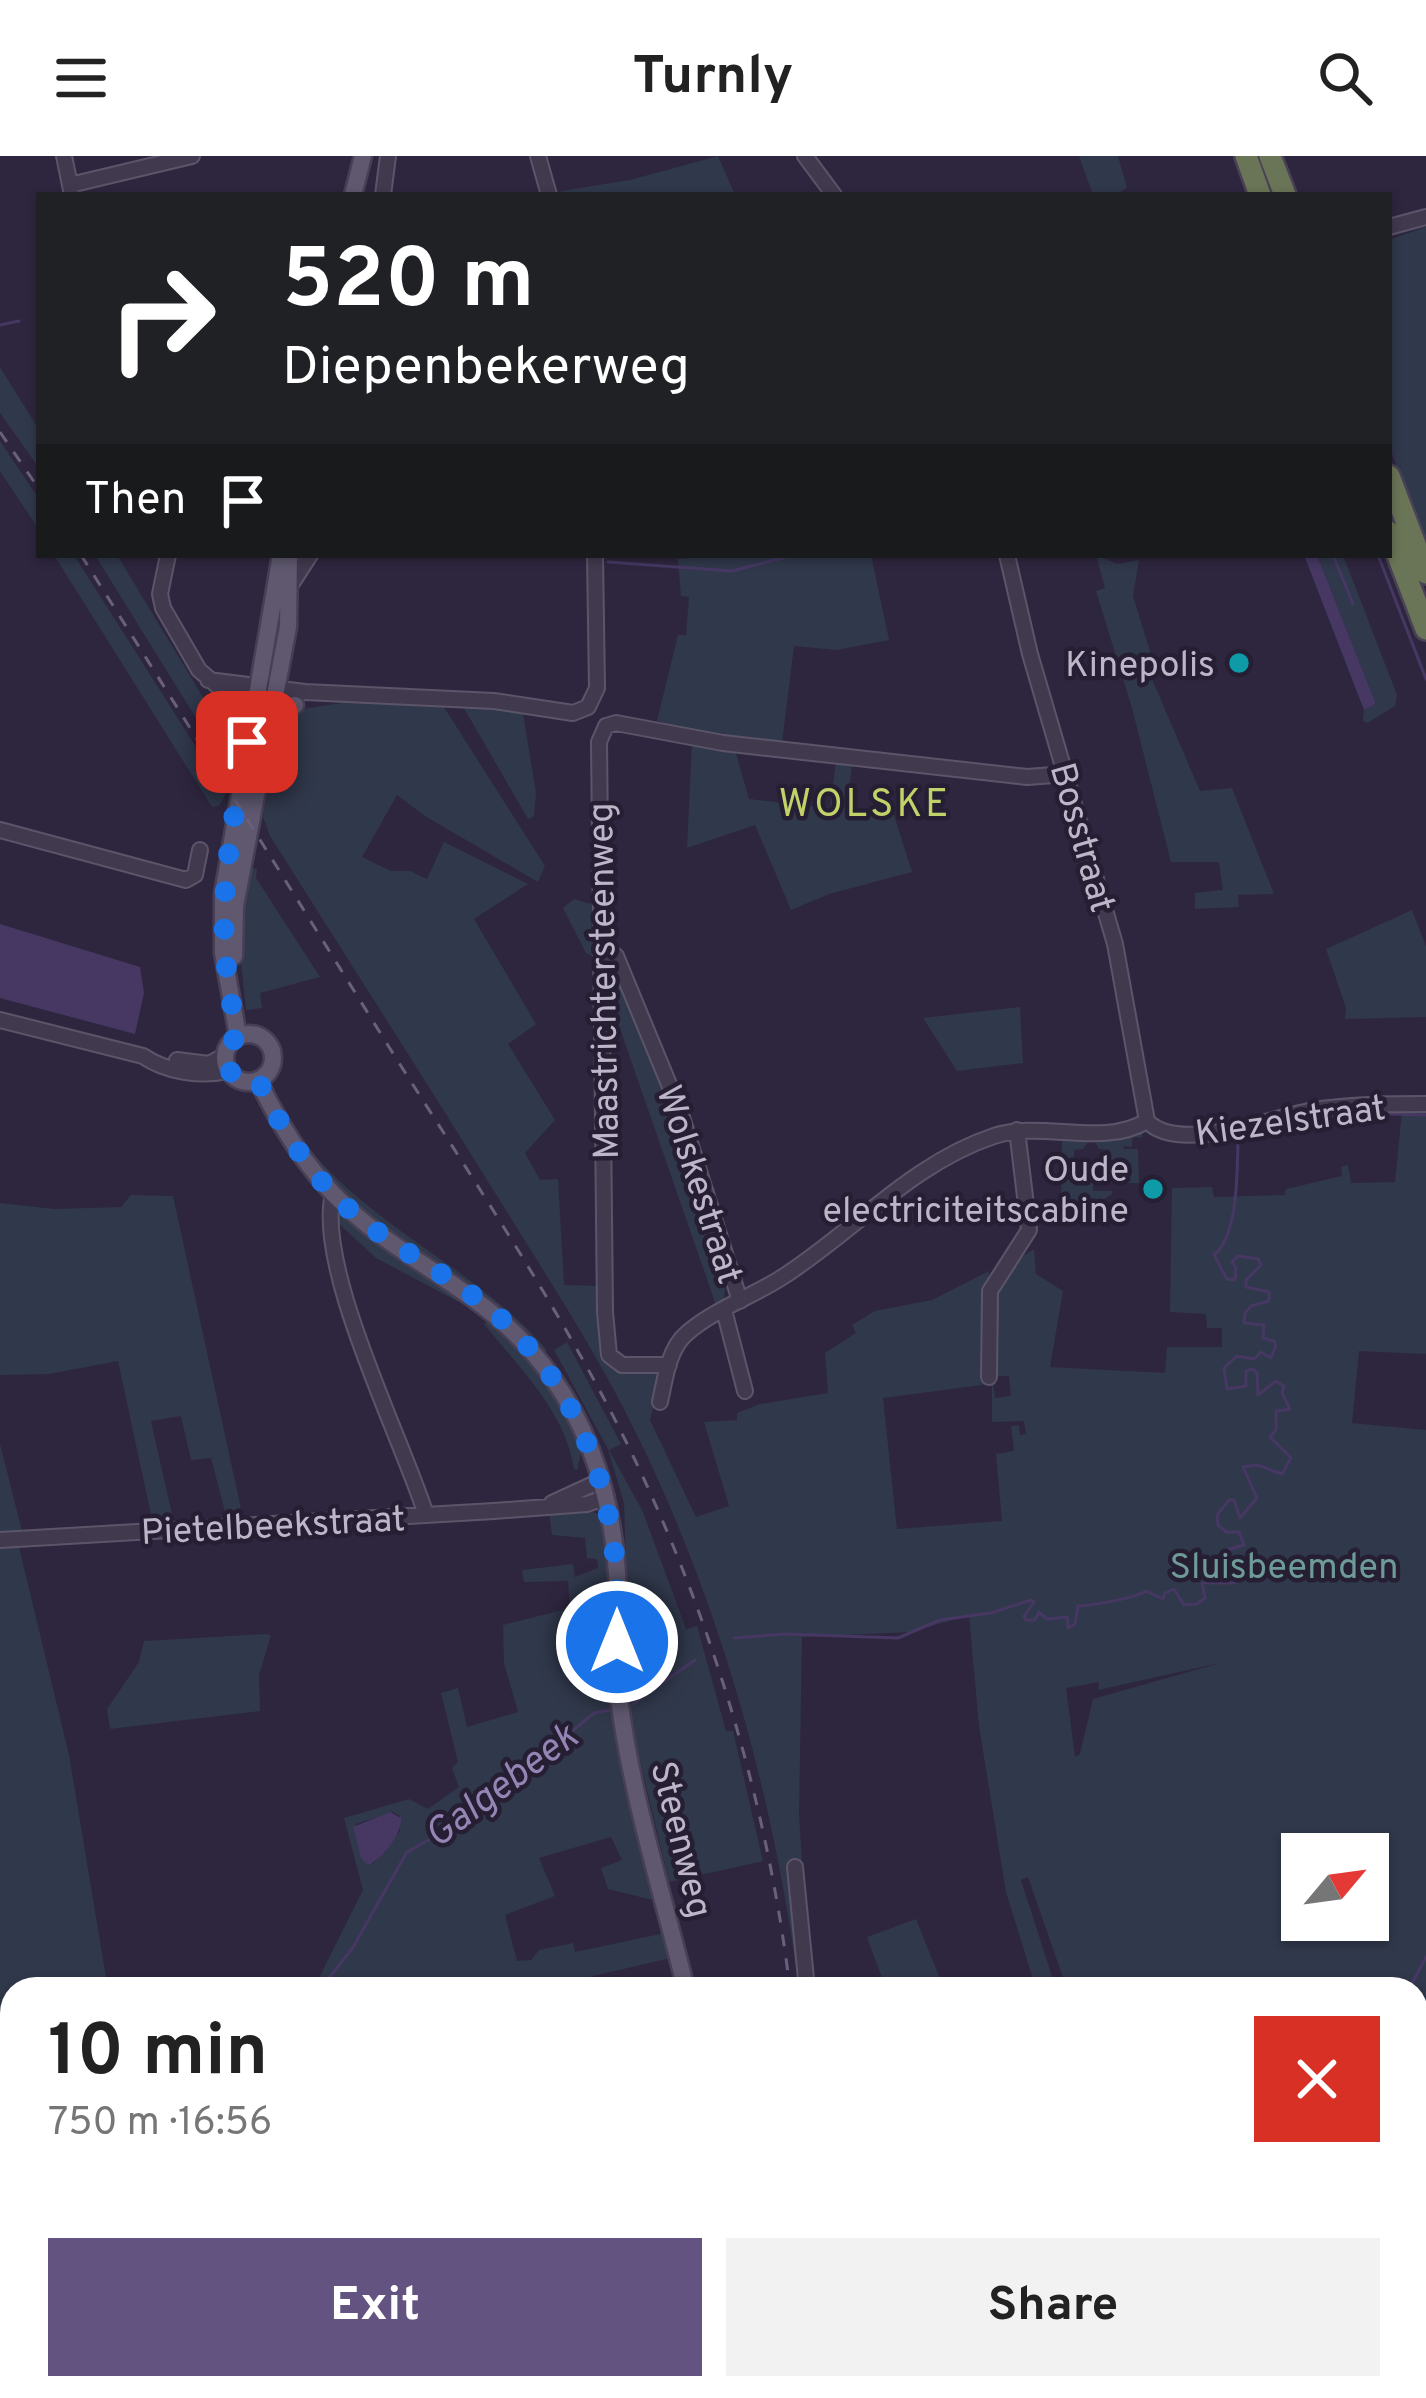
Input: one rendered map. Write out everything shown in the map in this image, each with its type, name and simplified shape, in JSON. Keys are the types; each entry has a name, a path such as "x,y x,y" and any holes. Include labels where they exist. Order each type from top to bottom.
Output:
{"highway":[{"path":"1246,156 1259,192"},
{"path":"1270,156 1284,192"},
{"path":"1392,484 1426,573"},
{"path":"1392,540 1426,629"}],"main road":[{"path":"352,192 358,156"},
{"path":"243,1035 235,905 266,732 266,692 288,627 285,558"},
{"path":"243,1035 223,952 223,893 266,692 285,558"},
{"path":"266,732 275,716 295,705"},
{"path":"243,1035 264,1039 273,1055 270,1070 258,1080 241,1081 226,1064 230,1042 243,1035"},
{"name":"Steenweg","path":"258,1080 287,1136 333,1194 368,1226 480,1300 517,1334 570,1406 604,1488 616,1572 620,1703 683,1977"}],"street":[{"path":"64,156 71,190 192,156"},
{"path":"383,192 388,156"},
{"path":"538,156 548,192"},
{"path":"805,156 832,192"},
{"path":"1392,228 1426,217"},
{"path":"167,558 160,594 163,608 208,680 266,692 453,698 573,713 588,707 597,688 595,558"},
{"path":"290,586 308,558"},
{"name":"Bosstraat","path":"1008,558 1030,654 1115,944 1147,1121"},
{"path":"266,692 295,705 359,696"},
{"path":"588,707 606,727 616,723 723,743 1027,777 1067,774"},
{"name":"Maastrichtersteenweg","path":"606,727 599,742 609,1354 622,1365 669,1365"},
{"path":"0,830 186,880 195,874 200,850"},
{"name":"Wolskestraat","path":"602,947 616,956 680,1111 740,1301 681,1339 660,1402"},
{"path":"0,1020 143,1056 226,1064"},
{"name":"Kiezelstraat","path":"740,1301 782,1277 934,1166 977,1142 1017,1130 1122,1132 1147,1121 1161,1132 1191,1134 1251,1126 1317,1109 1426,1104"},
{"path":"989,1377 990,1291 1029,1230 1017,1130"},
{"path":"333,1194 330,1225 345,1294 427,1515"},
{"path":"724,1310 745,1391"},
{"name":"Pietelbeekstraat","path":"0,1540 587,1504 604,1488"},
{"path":"795,1867 806,1977"}],"green space":[{"path":"718,156 734,192 561,191 630,180"},
{"path":"1079,156 1118,156 1127,188 1092,192"},
{"path":"1426,227 1426,542 1392,454 1392,239"},
{"path":"0,367 36,425 36,464 0,413"},
{"path":"0,441 36,495 36,525 0,471"},
{"path":"56,558 76,558 226,794 219,806 212,807"},
{"path":"97,558 119,558 235,750 230,773"},
{"path":"872,558 889,640 837,650 794,646 782,743 702,733 657,721 678,635 686,635 689,597 681,596 678,559"},
{"path":"1097,558 1117,564 1139,560 1133,596 1151,654 1143,658 1200,791 1232,788 1274,894 1238,895 1239,907 1195,909 1195,893 1223,890 1219,862 1171,862 1096,591 1105,588"},
{"path":"1318,558 1344,558 1397,695 1395,706 1363,721 1364,710 1376,704"},
{"name":"Sluisbeemden","path":"355,701 442,704 545,866 538,882 397,795 362,857 391,871 410,871 427,879 444,842 528,884 474,919 536,1024 508,1044 555,1120 525,1153 540,1180 558,1179 564,1285 600,1286 604,1353 662,1375 650,1420 696,1517 729,1506 704,1422 737,1420 737,1413 760,1404 828,1393 825,1353 856,1333 852,1325 875,1311 932,1300 989,1271 986,1381 883,1398 897,1529 1002,1521 996,1454 1014,1451 1011,1426 1019,1425 1020,1435 1026,1434 1024,1421 992,1422 992,1378 995,1398 1011,1396 1009,1376 994,1376 994,1322 1000,1289 1018,1260 1034,1249 1036,1274 1063,1291 1050,1367 1165,1373 1167,1347 1222,1347 1222,1328 1207,1328 1206,1314 1170,1312 1172,1188 1212,1187 1214,1197 1285,1195 1286,1189 1342,1176 1341,1167 1348,1165 1351,1183 1395,1182 1402,1111 1426,1111 1426,1354 1359,1351 1352,1423 1426,1430 1426,1977 1063,1977 1028,1877 1021,1880 1052,1977 1032,1977 1006,1892 979,1726 969,1615 911,1632 802,1637 802,1862 793,1864 803,1966 796,1967 772,1831 738,1697 694,1566 639,1439 559,1296 270,836 263,817 281,717 296,710","holes":["1220,1663 1093,1699 1080,1754 1075,1757 1066,1688 1099,1682 1098,1690"]},
{"path":"461,703 522,707 536,793 534,816 528,819"},
{"path":"692,744 735,750 749,799 830,808 836,761 852,763 847,810 894,815 912,872 829,894 791,910 755,825 687,848"},
{"path":"246,866 257,869 256,878 320,977 260,993 262,1008 246,1010 239,943"},
{"path":"574,899 591,904 592,956 563,908"},
{"path":"1412,910 1426,946 1426,1017 1345,1019 1346,1008 1326,949"},
{"path":"610,959 676,1112 726,1274 724,1301 717,1308 609,997"},
{"path":"1020,1007 1023,1063 957,1071 923,1018"},
{"path":"1144,1128 1142,1137 1132,1138 1132,1147 1123,1146 1138,1149 1139,1183 1110,1183 1110,1150 1099,1149 1095,1142"},
{"path":"1062,1135 1068,1139 1082,1136 1088,1142 1074,1150 1074,1174 1093,1175 1093,1191 1112,1194 1061,1227"},
{"path":"303,1141 360,1199 519,1321 547,1350 544,1354 475,1289 356,1208 299,1145"},
{"path":"131,1195 173,1196 243,1518 227,1519 211,1458 191,1460 181,1416 151,1421 174,1523 153,1524 118,1361 49,1374 0,1375 0,1203 54,1209 121,1207"},
{"path":"340,1212 461,1297 459,1302 376,1258 336,1221"},
{"path":"492,1318 571,1419 581,1450 578,1469 574,1469 551,1410 484,1324"},
{"path":"567,1342 621,1444 609,1450 643,1512 686,1629 697,1626 726,1731 733,1731 763,1861 669,1882 631,1723 624,1503 608,1449 554,1350"},
{"path":"0,1444 22,1531 0,1536"},
{"path":"584,1509 601,1515 607,1536 607,1676 657,1901 608,1889 601,1868 622,1860 611,1837 539,1858 555,1896 505,1915 517,1961 531,1960 539,1950 573,1943 575,1952 665,1933 671,1958 589,1977 320,1977 363,1890 344,1818 409,1799 428,1809 459,1787 452,1768 458,1762 441,1693 458,1688 467,1727 518,1712 504,1663 503,1625 570,1608 568,1581 524,1582 522,1570 573,1564 575,1577 598,1568 597,1559 587,1558 585,1538 552,1535 549,1511","holes":["393,1812 400,1816 400,1831 373,1864 356,1824"]},
{"path":"18,1543 69,1755 106,1977 0,1977 0,1546"},
{"path":"271,1635 259,1675 260,1711 110,1729 107,1709 139,1662 144,1641"},
{"path":"916,1919 939,1977 882,1977 867,1937"}],"shaded area":[{"path":"1305,558 1318,558 1376,704 1364,710"},
{"path":"0,924 140,967 144,993 135,1034 0,998"},
{"path":"390,1812 401,1818 399,1831 385,1852 368,1865 361,1858 353,1827"}],"waterway":[{"path":"0,325 19,321"},
{"path":"608,562 732,571 782,558"},
{"path":"1334,558 1353,604"},
{"path":"1379,558 1426,679"},
{"name":"Galgebeek","path":"1322,1118 1359,1113"},
{"name":"Galgebeek","path":"1391,1114 1426,1115"},
{"name":"Galgebeek","path":"1287,1125 1311,1120"},
{"name":"Galgebeek","path":"1254,1137 1274,1130"},
{"name":"Galgebeek","path":"734,1638 785,1634 898,1638 940,1620 991,1613 1031,1600 1026,1620 1035,1620 1039,1612 1047,1619 1067,1617 1068,1628 1075,1624 1078,1606 1146,1591 1163,1599 1174,1589 1184,1605 1197,1604 1205,1598 1202,1583 1241,1579 1230,1565 1227,1550 1244,1545 1239,1532 1226,1532 1218,1525 1217,1515 1234,1500 1240,1518 1257,1498 1243,1467 1257,1465 1282,1474 1291,1458 1270,1437 1276,1430 1276,1411 1290,1409 1282,1393 1284,1386 1276,1381 1258,1395 1253,1369 1246,1371 1246,1386 1227,1389 1224,1368 1237,1356 1254,1359 1261,1352 1271,1358 1276,1346 1263,1338 1264,1325 1244,1323 1251,1306 1269,1301 1269,1292 1246,1287 1246,1280 1261,1265 1258,1259 1238,1256 1232,1262 1235,1280 1227,1279 1214,1255 1232,1219 1241,1140"},
{"name":"Galgebeek","path":"633,1704 695,1660"},
{"name":"Galgebeek","path":"330,1977 352,1949 407,1852 468,1818 594,1713 611,1710"},
{"path":"1415,1977 1426,1957"}],"railway":[{"path":"0,432 36,485"},
{"path":"83,558 518,1250 635,1460 689,1587 734,1718 768,1853 788,1977"}],"place":[{"name":"Kinepolis","path":"1239,663"},
{"name":"Oude electriciteitscabine","path":"1153,1189"}],"district":[{"name":"WOLSKE","path":"865,802"}],"route":[{"path":"247,742 223,893 223,952 238,1036 227,1046 225,1067 241,1081 258,1080 297,1150 349,1209 480,1300 517,1334 556,1382 589,1444 607,1497 614,1531 617,1642"}]}
